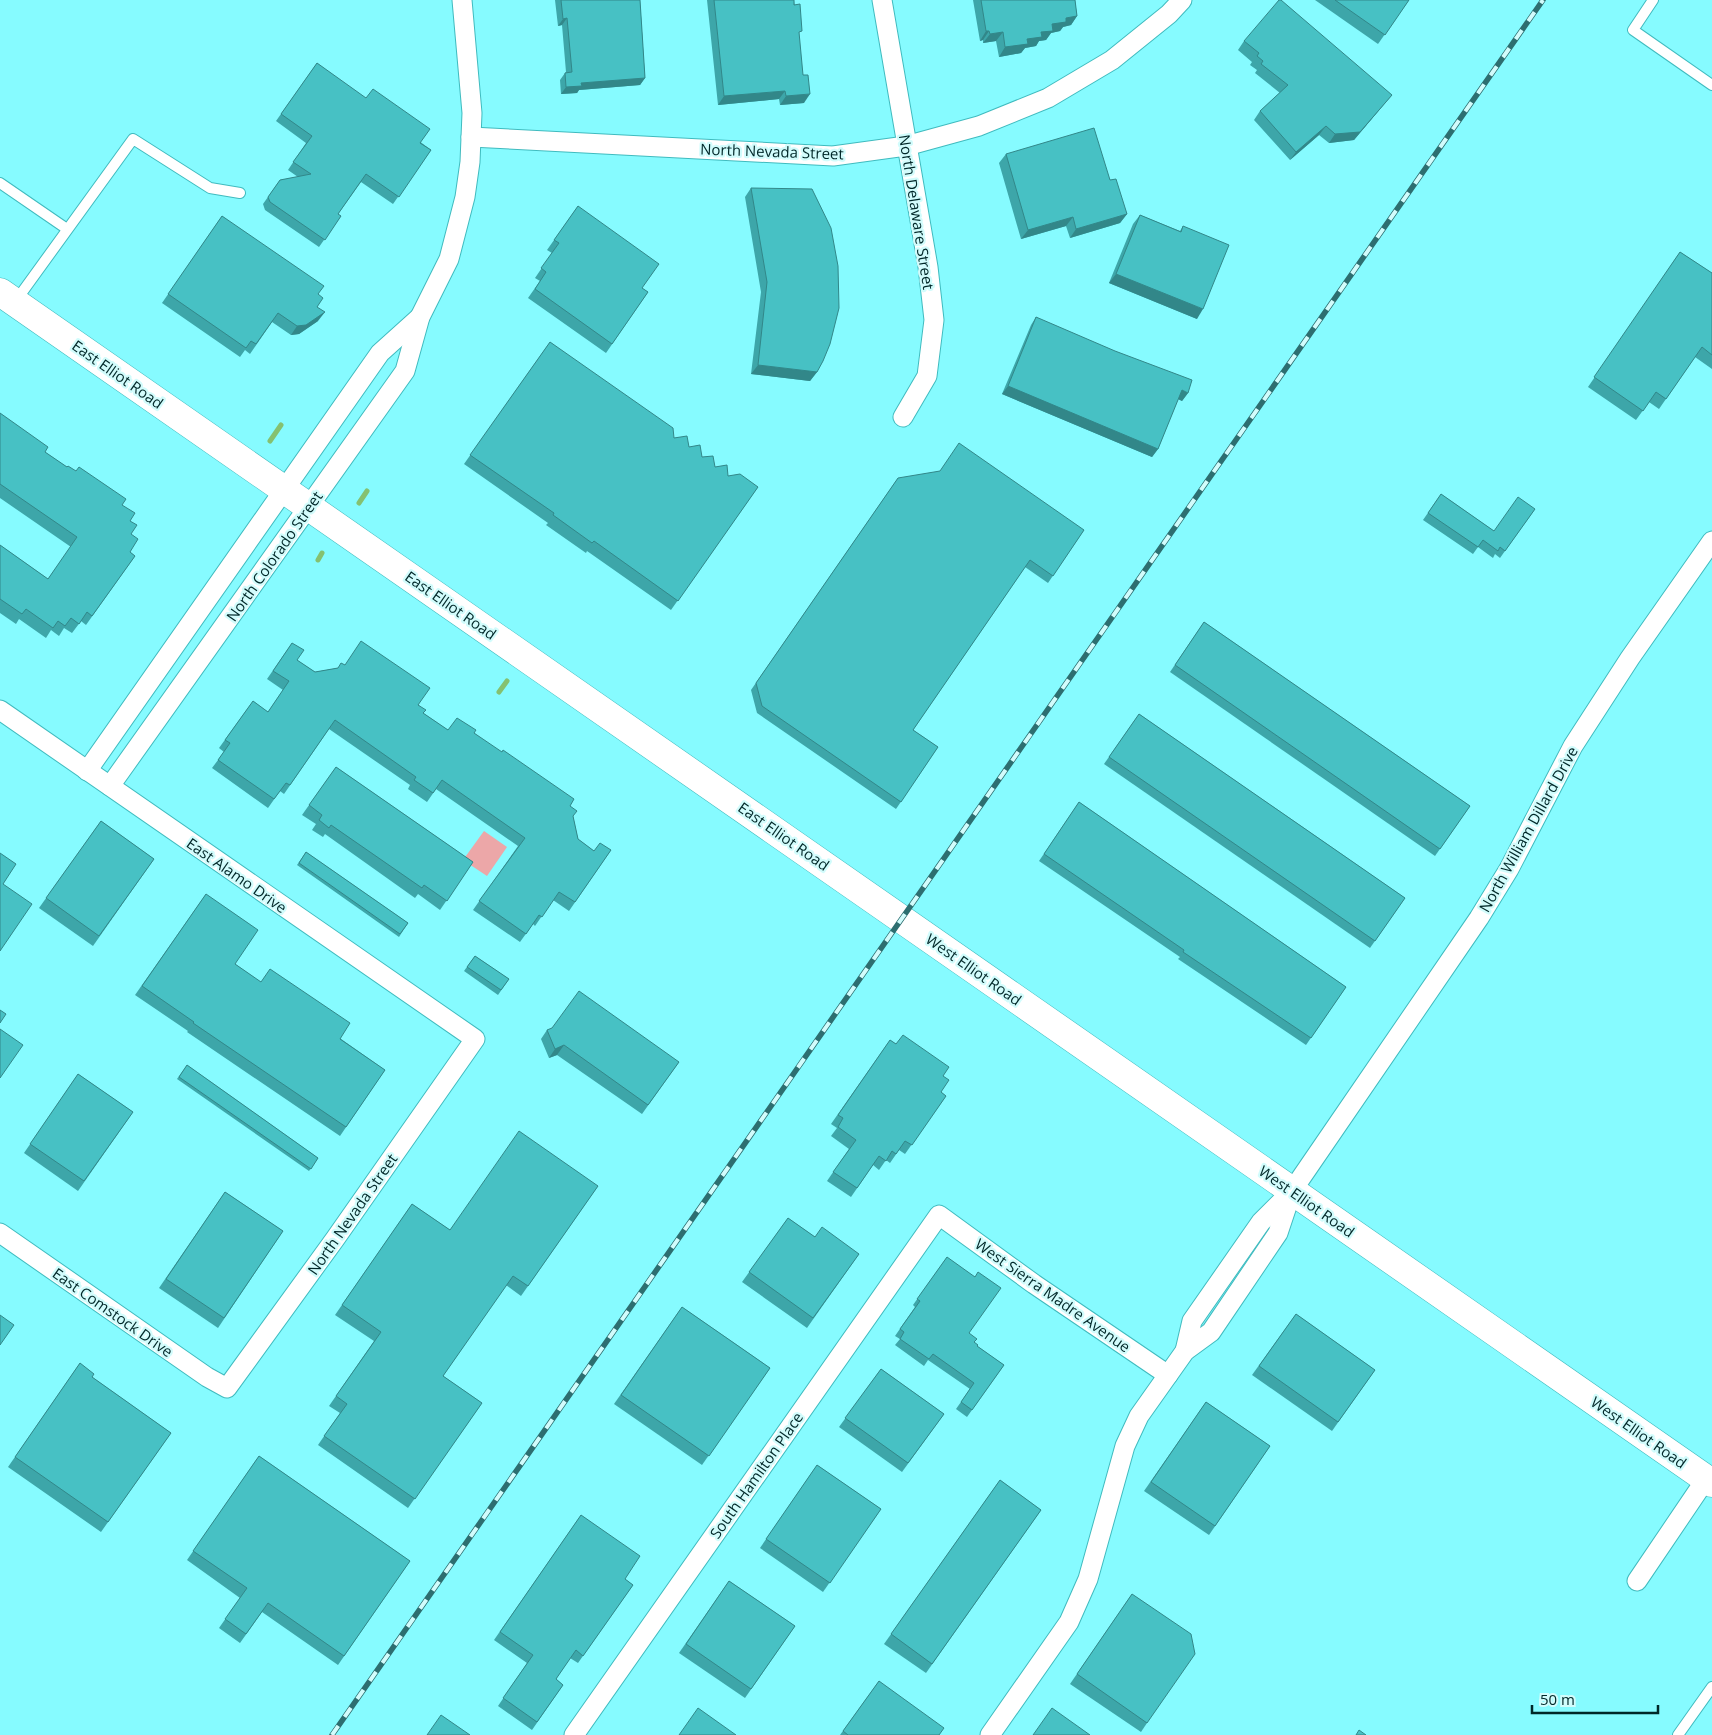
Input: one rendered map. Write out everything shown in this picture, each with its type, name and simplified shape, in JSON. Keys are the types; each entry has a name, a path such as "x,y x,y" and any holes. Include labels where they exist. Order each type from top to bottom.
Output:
{"main road":[{"name":"East Elliot Road","path":"7,297 902,918"},
{"name":"West Elliot Road","path":"902,918 1709,1481"}],"street":[{"name":"North Colorado Street","path":"110,786 405,371 420,317 448,259 465,197 470,162 472,113 462,0"},
{"name":"North Delaware Street","path":"882,0 928,267 934,320 927,376 902,417"},
{"name":"North Nevada Street","path":"472,137 833,156 906,146 979,126 1048,98 1112,60 1168,14 1182,0"},
{"name":"North Colorado Street","path":"87,771 380,353 420,317"},
{"name":"North William Dillard Drive","path":"990,1735 1069,1622 1088,1579 1125,1446 1139,1416 1185,1351 1211,1332 1278,1233 1292,1191 1479,918 1509,869 1573,746 1630,658 1712,540"},
{"name":"East Alamo Drive","path":"0,710 475,1040"},
{"name":"North Nevada Street","path":"227,1388 475,1040"},
{"name":"West Sierra Madre Avenue","path":"939,1215 1034,1284 1168,1375"},
{"name":"South Hamilton Place","path":"574,1735 939,1215"},
{"name":"East Comstock Drive","path":"0,1233 207,1377 227,1388"},
{"path":"1637,1581 1709,1481"}],"lane":[{"path":"1653,0 1632,30 1712,85"},
{"path":"7,297 67,229 133,139 210,188 240,193"},
{"path":"0,183 67,229"},
{"path":"1678,1735 1712,1687"}],"shaded area":[{"path":"484,831 507,847 487,876 463,860"}],"building":[{"path":"561,0 640,0 645,78 581,83 582,86 566,87 565,73 572,72 567,18 563,19"},
{"path":"714,0 794,0 794,5 800,4 802,31 799,32 803,75 808,75 810,94 786,96 785,91 724,96"},
{"path":"981,0 1075,0 1077,16 1066,18 1066,22 1052,24 1053,31 1041,32 1042,37 1027,39 1028,44 1005,47 1003,32 990,34 989,31 986,31"},
{"path":"1279,0 1392,95 1360,132 1335,134 1326,126 1296,152 1260,111 1288,85 1261,64 1263,61 1257,56 1259,53 1244,41"},
{"path":"1335,0 1409,0 1385,35"},
{"path":"317,63 366,98 373,89 430,129 420,143 431,150 399,197 366,174 338,214 341,216 325,240 270,202 268,197 280,180 311,174 293,162 312,136 281,114"},
{"path":"1094,128 1110,180 1116,179 1127,214 1076,229 1073,217 1028,230 1006,154"},
{"path":"751,188 812,189 831,228 838,266 839,308 830,344 817,372 758,365 767,282"},
{"path":"578,206 659,264 642,288 648,292 612,344 535,289 546,272 541,268 559,243 554,240"},
{"path":"1140,215 1181,232 1183,226 1229,245 1203,309 1116,274"},
{"path":"222,216 324,286 318,294 323,298 317,307 325,312 306,325 297,326 278,313 256,344 251,341 246,348 168,294"},
{"path":"1680,252 1712,273 1712,355 1702,347 1666,399 1656,392 1643,411 1594,377"},
{"path":"1036,317 1115,351 1192,380 1188,393 1182,390 1158,449 1008,386"},
{"path":"550,342 673,428 674,438 687,436 689,447 700,445 702,457 713,456 715,467 727,465 728,476 740,474 758,487 678,601 594,541 592,543 553,515 554,513 470,455"},
{"path":"0,413 48,447 45,452 76,471 79,467 126,499 122,505 135,513 130,521 137,525 131,534 138,539 130,552 135,556 92,616 87,612 79,624 71,618 65,626 58,621 53,628 26,609 22,614 0,599 0,545 48,579 77,537 0,484"},
{"path":"959,443 1084,530 1053,576 1030,560 913,730 938,747 901,802 762,706 756,683 898,478 940,471"},
{"path":"1441,494 1494,531 1518,497 1535,509 1505,551 1500,547 1498,551 1483,540 1478,547 1428,513"},
{"path":"1204,622 1470,806 1440,849 1175,665"},
{"path":"361,641 430,688 418,705 426,710 423,713 448,730 457,718 476,730 474,733 502,752 503,750 574,799 570,806 577,811 573,816 578,839 594,851 600,843 611,850 575,902 559,892 542,917 539,915 526,934 479,901 525,838 442,780 433,793 414,780 416,777 335,720 290,785 286,783 274,799 218,760 230,743 225,740 253,701 268,712 289,681 273,671 292,643 304,650 297,660 315,672 338,668 341,663 345,665"},
{"path":"1139,714 1405,898 1375,941 1109,757"},
{"path":"336,767 473,862 447,901 424,885 422,888 331,825 329,828 319,820 322,815 309,805"},
{"path":"1079,802 1346,987 1311,1038 1183,952 1184,950 1044,854"},
{"path":"101,821 154,859 99,936 46,898"},
{"path":"306,852 408,923 400,934 299,863"},
{"path":"0,853 16,864 3,884 32,904 0,951"},
{"path":"206,894 258,930 235,964 261,982 270,969 350,1023 340,1039 385,1070 346,1127 142,986"},
{"path":"475,956 509,979 501,990 467,967"},
{"path":"579,991 679,1062 648,1105 564,1045 555,1049 547,1030 552,1028"},
{"path":"0,1010 6,1014 0,1023"},
{"path":"0,1029 23,1045 0,1078"},
{"path":"903,1035 949,1067 943,1076 949,1080 941,1092 946,1096 912,1145 905,1141 896,1154 892,1151 886,1161 879,1156 857,1188 833,1172 856,1140 838,1127 843,1118 838,1115 890,1040 896,1044"},
{"path":"187,1065 318,1158 311,1169 179,1077"},
{"path":"78,1074 133,1112 84,1181 30,1144"},
{"path":"519,1131 598,1186 528,1286 513,1276 443,1376 482,1403 415,1499 324,1436 347,1404 336,1396 381,1332 342,1305 412,1204 450,1230"},
{"path":"225,1192 283,1231 224,1318 166,1279"},
{"path":"788,1218 815,1237 822,1227 859,1254 813,1318 749,1272"},
{"path":"947,1257 975,1277 978,1272 1001,1288 969,1333 977,1339 974,1342 977,1346 1004,1365 972,1410 961,1402 974,1383 933,1354 929,1359 900,1339 904,1332 900,1329 920,1301 917,1299"},
{"path":"682,1307 770,1368 709,1456 621,1395"},
{"path":"1296,1314 1375,1370 1338,1422 1259,1366"},
{"path":"0,1315 14,1325 0,1345"},
{"path":"80,1363 94,1374 92,1377 171,1433 108,1522 15,1457"},
{"path":"881,1369 944,1414 908,1463 845,1418"},
{"path":"1206,1402 1270,1446 1215,1526 1151,1482"},
{"path":"259,1456 410,1561 344,1656 268,1603 246,1634 225,1619 247,1588 193,1551"},
{"path":"817,1465 881,1509 830,1583 766,1539"},
{"path":"1000,1480 1041,1510 932,1664 891,1634"},
{"path":"581,1515 640,1556 625,1579 633,1585 583,1656 576,1650 556,1679 563,1685 537,1722 503,1698 533,1655 500,1632"},
{"path":"729,1581 795,1626 751,1689 686,1644"},
{"path":"1132,1594 1191,1634 1195,1654 1147,1723 1077,1674"},
{"path":"879,1681 944,1728 939,1735 848,1735 843,1731"},
{"path":"698,1708 736,1735 679,1735"},
{"path":"1052,1708 1090,1735 1033,1735"},
{"path":"441,1715 470,1735 427,1735"},
{"path":"1359,1730 1366,1735 1356,1735"}],"waterway":[{"path":"270,441 281,425"},
{"path":"359,503 367,491"},
{"path":"318,560 322,553"},
{"path":"499,692 507,681"}],"railway":[{"path":"332,1735 1543,0"}]}
